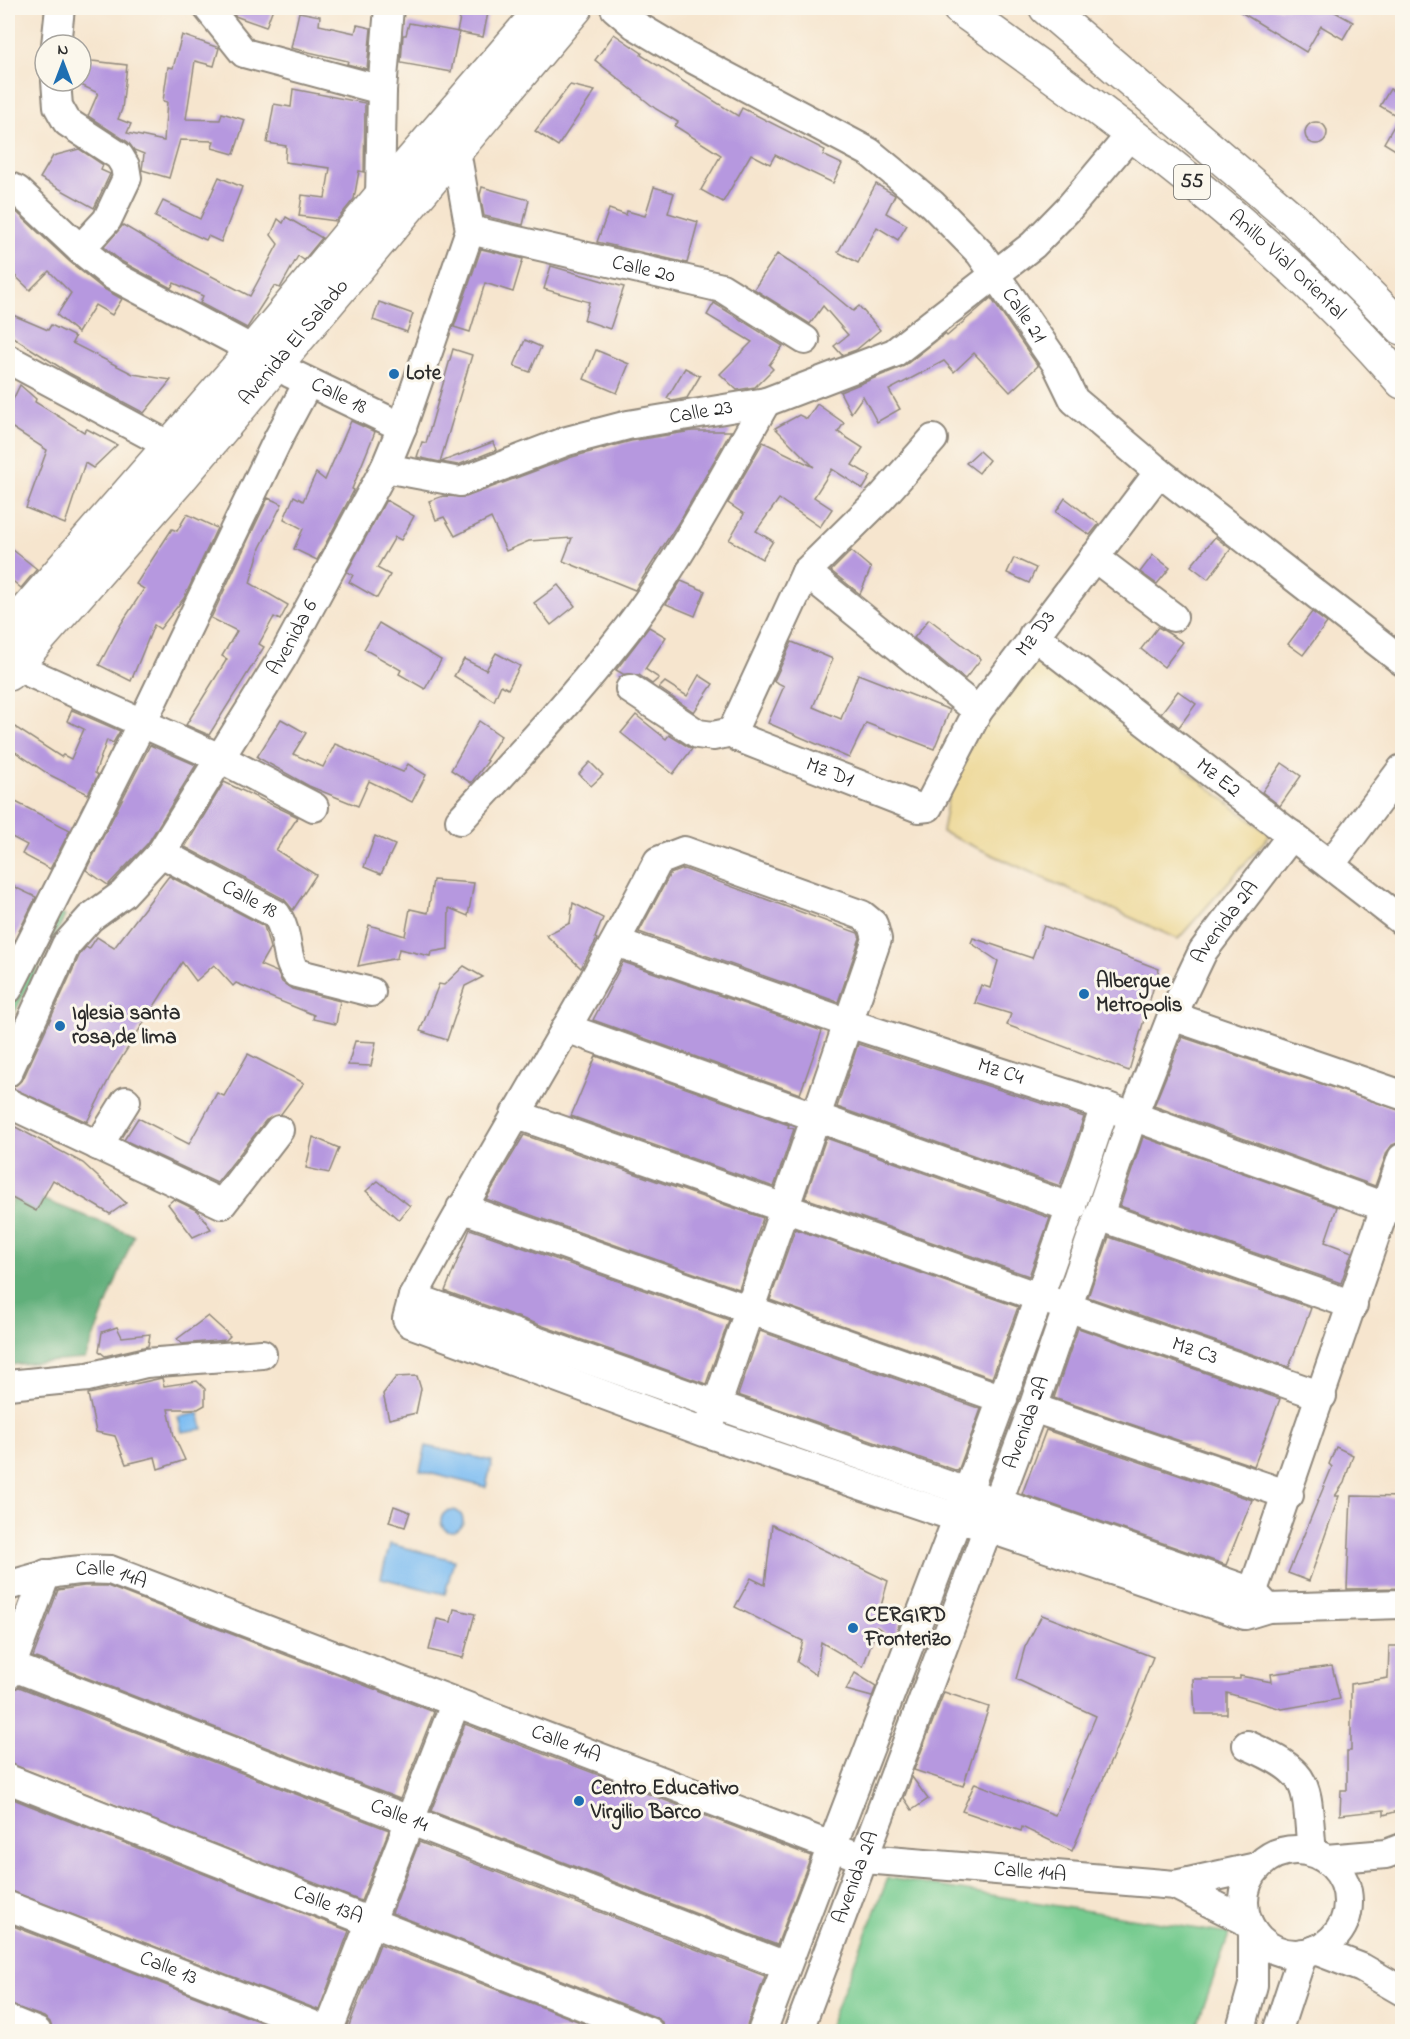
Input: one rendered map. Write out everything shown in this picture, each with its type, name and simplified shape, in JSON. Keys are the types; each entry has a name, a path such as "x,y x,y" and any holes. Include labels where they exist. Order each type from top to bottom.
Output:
{"main road":[{"name":"Avenida El Salado","path":"11,670 265,357 380,196 543,8"},
{"name":"Avenida El Salado","path":"8,631 170,446 265,357 456,151 576,8"},
{"name":"Anillo Vial Oriental","path":"959,8 1132,133 1273,249 1356,328 1402,382"},
{"name":"Anillo Vial Oriental","path":"1046,8 1294,220 1402,328"}],"street":[{"path":"57,33 60,8"},
{"path":"208,8 244,53 382,90"},
{"path":"380,196 382,90 389,8"},
{"name":"Calle 21","path":"615,8 635,25 682,53 869,152 932,204 980,253 1056,363 1074,400 1159,471 1402,661"},
{"path":"57,93 58,106 67,122 119,156 125,166 127,178 107,220 80,249"},
{"name":"Calle 23","path":"385,468 460,482 578,438 628,425 766,402 894,353 1033,245 1069,208 1132,133"},
{"name":"Avenida 6","path":"8,1072 66,945 90,918 123,894 161,853 285,655 385,468 402,427 470,230 456,151"},
{"name":"Calle 18","path":"8,186 17,190 80,249 112,275 265,357 308,383 402,427"},
{"name":"Calle 20","path":"470,230 722,288 805,340"},
{"path":"8,359 170,446"},
{"path":"8,989 142,723 279,437 308,383"},
{"path":"460,820 618,641 649,597 722,482 766,402"},
{"path":"630,688 698,734 713,736 732,732 806,572 882,497 933,439"},
{"name":"Mz D3","path":"928,807 978,711 1033,635 1159,471"},
{"path":"1094,556 1173,616"},
{"path":"806,572 978,711"},
{"name":"Mz E2","path":"1033,635 1402,921"},
{"path":"11,670 142,723 220,758 314,807"},
{"name":"Mz D1","path":"732,732 740,738 908,804 919,808 928,807"},
{"path":"1330,865 1402,769"},
{"name":"Avenida 2A","path":"798,2031 1033,1408 1133,1116 1172,1016 1203,951 1292,835"},
{"path":"711,1420 877,939 873,924 862,915 684,851 658,861 616,942 460,1208 413,1297 711,1420 959,1518 992,1515 1255,1605 1402,1604"},
{"name":"Calle 18","path":"161,853 276,914 285,928 290,966 296,973 371,992"},
{"path":"52,900 90,918"},
{"name":"Mz C4","path":"616,942 848,1023 1105,1106 1385,1207"},
{"path":"1172,1016 1402,1095"},
{"path":"566,1028 816,1114 1072,1208"},
{"path":"98,1146 126,1101"},
{"path":"8,1103 222,1204 279,1130"},
{"name":"Avenida 2A","path":"762,2031 831,1846 970,1491 1072,1208 1105,1106"},
{"name":"Mz C3","path":"515,1114 1068,1305 1322,1396"},
{"path":"1255,1605 1289,1495 1402,1158"},
{"path":"460,1208 1003,1400"},
{"path":"1099,1216 1353,1305"},
{"path":"8,1384 88,1377 146,1363 262,1354"},
{"path":"1033,1408 1289,1495"},
{"path":"711,1420 970,1491 992,1515"},
{"name":"Calle 14A","path":"8,1586 46,1574 82,1568 110,1570 455,1704 865,1858 1174,1885 1257,1867"},
{"path":"9,1670 46,1574"},
{"path":"900,1668 931,1679"},
{"name":"Calle 14","path":"9,1670 410,1820 786,1966"},
{"path":"329,2031 455,1704"},
{"path":"1247,1745 1283,1761 1303,1780 1319,1855 1344,1883 1348,1899 1346,1915 1340,1930 1329,1942 1309,1951 1277,2031"},
{"name":"Calle 13A","path":"8,1779 649,2031"},
{"path":"1240,2031 1253,1985 1251,1927 1245,1893 1257,1867 1282,1852 1297,1850 1319,1855 1386,1854 1402,1848"},
{"name":"Calle 14A","path":"1174,1885 1251,1927"},
{"name":"Calle 13","path":"8,1906 329,2031"},
{"path":"1251,1927 1275,1949 1309,1951 1362,1968 1402,1991"},
{"path":"8,2020 37,2031"}],"green space":[{"path":"54,910 65,916 8,1025 8,998"},
{"path":"16,1189 134,1235 85,1359 8,1365 8,1211"},
{"path":"888,1878 1229,1934 1195,2031 827,2031"}],"sand":[{"path":"1033,652 1270,835 1178,939 942,832 949,792 988,709"}],"water":[{"path":"199,1413 203,1429 182,1432 178,1417"},
{"path":"426,1446 492,1461 486,1487 420,1471"},
{"path":"448,1510 456,1510 463,1517 463,1525 456,1532 448,1532 441,1525 441,1517"},
{"path":"390,1544 454,1560 445,1594 381,1578"}],"building":[{"path":"229,8 273,8 266,27 235,16"},
{"path":"462,8 489,8 483,37 457,32"},
{"path":"1234,8 1328,8 1353,22 1343,39 1321,26 1306,52"},
{"path":"299,12 320,16 319,25 355,33 357,25 371,28 367,69 347,64 348,61 291,48"},
{"path":"409,23 459,32 451,72 401,63 403,35 406,35"},
{"path":"614,34 642,53 641,55 738,116 742,108 825,150 823,155 842,164 833,183 775,155 770,164 751,154 723,202 701,190 721,155 675,126 678,122 656,109 595,60"},
{"path":"182,35 219,48 214,66 195,61 186,119 220,120 222,113 245,120 234,154 212,148 214,141 180,140 169,178 142,170 144,154 134,150 128,142 88,116 98,93 93,91 93,61 127,65 122,109 118,119 131,124 127,133 164,141 167,102 163,101 168,67 173,68"},
{"path":"570,85 595,91 558,146 535,131"},
{"path":"293,89 365,103 364,172 359,171 354,199 336,221 299,216 302,195 325,198 330,168 285,162 286,146 267,143 274,104 291,107"},
{"path":"1390,89 1402,96 1402,154 1384,143 1399,117 1380,106"},
{"path":"1316,122 1324,125 1327,133 1324,141 1316,144 1308,141 1305,133 1308,125"},
{"path":"79,149 103,165 101,170 110,174 94,208 40,178 53,156"},
{"path":"219,177 242,187 221,242 208,236 206,240 155,217 163,201 200,219"},
{"path":"876,184 895,195 886,213 907,225 898,240 877,227 858,263 838,252"},
{"path":"482,187 529,200 523,225 484,216 480,195"},
{"path":"654,187 674,193 668,213 698,222 687,263 597,242 609,209 626,215 627,211 645,216"},
{"path":"8,204 70,262 102,288 122,299 112,315 95,305 78,333 57,315 71,293 49,271 30,290 8,269"},
{"path":"286,217 322,238 304,260 298,256 280,288 274,286 247,328 200,303 203,296 174,283 171,288 121,261 104,247 123,225 194,267 250,296 278,244 271,235 278,219 283,223"},
{"path":"481,249 523,259 513,292 485,283 470,332 454,327"},
{"path":"777,254 811,276 853,311 859,306 880,330 856,350 842,355 834,346 848,335 823,306 810,324 754,289"},
{"path":"551,266 624,287 610,329 584,320 589,302 544,289"},
{"path":"991,298 1038,366 1010,392 974,353 954,372 944,361 889,390 900,409 877,422 863,396 851,413 840,392 904,366 945,334 947,336"},
{"path":"379,302 413,314 407,332 373,320"},
{"path":"714,303 783,346 769,365 773,369 755,387 737,390 720,374 752,342 707,315"},
{"path":"8,313 48,330 51,325 75,337 72,343 133,374 171,380 144,413 69,373 8,334"},
{"path":"525,340 541,347 530,372 514,366"},
{"path":"453,349 472,355 440,462 417,457 422,442 426,443"},
{"path":"596,350 629,364 617,393 584,379"},
{"path":"685,368 700,376 687,398 672,401 667,398"},
{"path":"20,385 36,399 35,402 84,432 87,429 117,445 93,468 85,463 65,524 26,508 47,450 8,425 8,410"},
{"path":"817,404 844,423 838,432 863,448 852,465 871,476 863,489 832,469 814,497 832,509 820,527 779,499 756,531 773,541 762,559 729,540 744,514 728,503 763,442 814,467 775,428 799,415 807,419"},
{"path":"351,421 375,432 352,489 354,490 317,560 294,549 303,529 284,519 294,496 303,501 316,473 325,480"},
{"path":"692,431 731,431 682,517 635,590 563,561 572,538 529,541 506,551 491,518 455,536 444,517 436,520 429,501 443,496 466,497 572,457 631,441"},
{"path":"493,442 496,450 458,465 441,462"},
{"path":"979,451 989,460 979,473 966,463"},
{"path":"268,498 282,504 260,548 250,583 288,605 280,620 274,617 259,644 264,647 209,735 186,725 227,659 222,656 237,631 211,618"},
{"path":"1065,498 1099,524 1090,535 1056,512"},
{"path":"386,500 414,516 401,540 395,537 377,568 390,575 377,598 349,582 353,575 347,572"},
{"path":"187,514 217,528 184,598 160,629 154,625 131,681 99,665 121,624 144,589 136,584 172,529 177,531"},
{"path":"1215,537 1231,549 1208,579 1191,566"},
{"path":"8,546 37,569 21,588 8,577"},
{"path":"851,551 871,568 860,594 831,571"},
{"path":"1153,555 1170,568 1157,584 1140,572"},
{"path":"1014,558 1036,568 1029,583 1007,573"},
{"path":"681,581 705,591 695,616 666,604"},
{"path":"558,585 575,606 551,625 534,603"},
{"path":"1312,612 1327,623 1303,655 1288,644"},
{"path":"929,619 981,659 965,679 914,638"},
{"path":"379,623 441,660 425,689 399,674 401,670 364,649"},
{"path":"649,627 666,637 645,669 659,678 652,684 639,675 623,674 616,670"},
{"path":"1158,627 1183,642 1164,667 1141,649"},
{"path":"792,642 833,659 813,707 841,719 858,674 950,710 934,749 866,723 849,758 768,723 784,686 774,681"},
{"path":"496,653 520,666 508,689 501,685 494,701 454,676 464,659 486,670"},
{"path":"699,675 713,684 694,712 659,688 665,682 687,696"},
{"path":"1178,691 1196,704 1179,727 1161,713"},
{"path":"72,710 120,731 113,743 107,740 95,773 98,775 88,794 50,775 8,747 8,740 15,727 61,757 63,755 71,759 84,729 67,721"},
{"path":"636,715 666,739 669,735 692,749 673,774 621,733"},
{"path":"281,719 306,733 293,754 323,767 335,744 403,772 408,764 426,775 412,802 369,781 358,806 309,786 257,757"},
{"path":"479,721 501,736 486,760 488,761 471,783 451,770"},
{"path":"150,745 196,765 148,843 108,885 86,870"},
{"path":"590,762 603,775 591,786 579,774"},
{"path":"1282,763 1301,776 1280,806 1262,792"},
{"path":"224,782 298,817 276,850 316,875 293,910 284,899 185,847"},
{"path":"8,798 70,830 50,869 22,854 27,845 8,835"},
{"path":"375,836 395,845 381,874 364,867"},
{"path":"684,869 858,933 860,938 838,1002 639,932 670,874"},
{"path":"169,876 264,926 270,948 260,965 277,972 282,982 292,989 340,1001 336,1024 313,1019 314,1015 236,983 233,986 214,965 196,981 182,962 112,1073 87,1122 12,1088 23,1079 80,954 86,947 89,949 97,937 114,948"},
{"path":"433,880 474,883 468,916 449,908 448,949 431,952 430,956 399,949 397,958 358,966 369,925 405,936 410,909 428,913"},
{"path":"8,884 36,897 8,953"},
{"path":"573,903 603,918 595,938 597,939 581,968 546,935 570,923"},
{"path":"1044,926 1159,969 1129,1071 1007,1025 1011,1014 975,1003 981,985 990,988 998,961 971,943 973,938 1032,958"},
{"path":"623,962 822,1031 800,1094 593,1020"},
{"path":"464,966 483,977 465,986 447,1040 420,1031 439,984 444,985"},
{"path":"1182,1037 1402,1111 1400,1142 1392,1145 1387,1152 1375,1186 1154,1106"},
{"path":"355,1041 376,1042 371,1066 348,1065"},
{"path":"858,1044 1084,1117 1060,1186 837,1107"},
{"path":"248,1054 304,1083 281,1114 266,1120 217,1183 124,1140 138,1118 189,1144 217,1093 224,1096"},
{"path":"596,1056 789,1125 788,1127 794,1129 774,1187 571,1116"},
{"path":"8,1123 83,1163 126,1203 110,1214 53,1180 36,1211 8,1196"},
{"path":"524,1135 763,1218 739,1289 486,1199"},
{"path":"313,1137 339,1148 329,1173 306,1168"},
{"path":"1143,1137 1337,1207 1325,1242 1352,1252 1341,1283 1120,1206"},
{"path":"826,1138 1050,1218 1029,1276 805,1198"},
{"path":"378,1181 410,1206 399,1220 366,1191"},
{"path":"174,1199 198,1211 211,1229 193,1237 168,1204"},
{"path":"470,1229 729,1320 706,1384 445,1291"},
{"path":"795,1229 1018,1307 992,1378 770,1300"},
{"path":"1109,1237 1311,1308 1289,1367 1088,1297"},
{"path":"208,1316 230,1336 226,1340 182,1344 177,1339"},
{"path":"117,1327 122,1337 150,1334 148,1346 105,1356 99,1351 102,1332"},
{"path":"1078,1328 1280,1399 1254,1466 1054,1398"},
{"path":"760,1331 981,1409 958,1471 738,1395"},
{"path":"417,1376 421,1389 416,1413 389,1419 383,1394 396,1377"},
{"path":"162,1378 164,1386 197,1381 205,1389 205,1405 198,1409 168,1409 174,1436 185,1460 158,1469 155,1457 126,1464 115,1436 96,1432 88,1394"},
{"path":"1046,1430 1252,1500 1226,1565 1022,1494"},
{"path":"1336,1447 1353,1455 1344,1483 1335,1496 1339,1496 1309,1581 1288,1573 1332,1467 1329,1464"},
{"path":"1351,1496 1402,1497 1402,1588 1347,1589"},
{"path":"394,1506 410,1512 405,1527 389,1522"},
{"path":"772,1525 888,1581 881,1606 900,1622 894,1639 877,1627 863,1667 821,1642 816,1675 797,1662 803,1641 735,1607 751,1578 765,1585"},
{"path":"84,1586 107,1586 434,1712 400,1799 33,1657 58,1590"},
{"path":"454,1609 475,1614 463,1658 429,1650 437,1619 451,1622"},
{"path":"1042,1615 1153,1657 1072,1851 1022,1827 1021,1831 962,1811 975,1783 1055,1815 1096,1716 1016,1679 1025,1647"},
{"path":"1389,1646 1402,1646 1402,1810 1384,1815 1384,1810 1340,1815 1341,1790 1347,1790 1347,1751 1351,1751 1351,1684 1388,1678"},
{"path":"1332,1666 1340,1699 1282,1709 1227,1693 1227,1714 1195,1714 1193,1679 1240,1679 1240,1676 1272,1682 1271,1674"},
{"path":"855,1673 876,1686 872,1697 846,1690"},
{"path":"19,1687 389,1830 361,1901 8,1763 8,1691"},
{"path":"944,1692 989,1707 963,1786 914,1770"},
{"path":"465,1724 811,1856 777,1945 431,1811"},
{"path":"912,1777 928,1799 912,1810 904,1798"},
{"path":"8,1797 349,1931 319,2010 8,1890"},
{"path":"419,1842 765,1976 745,2031 665,2031 662,2022 655,2017 392,1913"},
{"path":"8,1924 284,2031 53,2031 50,2022 44,2017 8,2004"},
{"path":"380,1944 603,2031 347,2031"}],"place":[{"name":"Lote","path":"394,374"},
{"name":"Albergue Metropolis","path":"1084,994"},
{"name":"Iglesia santa rosa,de lima","path":"60,1026"},
{"name":"CERGIRD Fronterizo","path":"853,1628"},
{"name":"Centro Educativo Virgilio Barco","path":"579,1801"}]}
